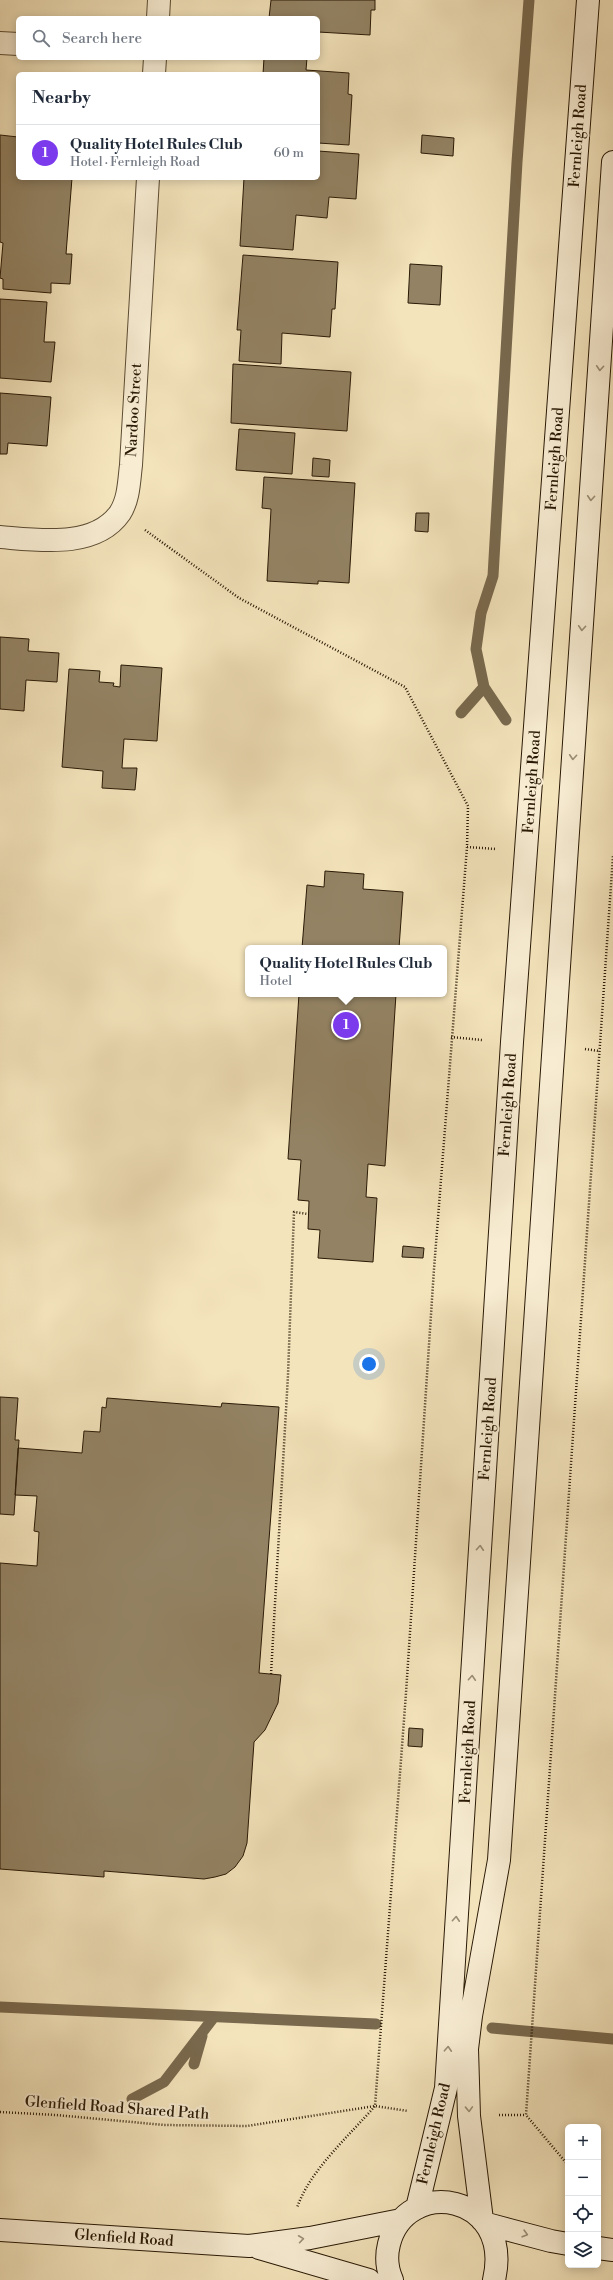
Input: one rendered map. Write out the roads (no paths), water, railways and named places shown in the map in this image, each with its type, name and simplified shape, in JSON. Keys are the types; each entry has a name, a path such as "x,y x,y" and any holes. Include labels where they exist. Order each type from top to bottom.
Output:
{"street":[{"path":"158,16 159,0"},
{"name":"Fernleigh Road","path":"392,2280 389,2273 387,2254 391,2235 409,2214 446,2088 512,1042 588,0"},
{"path":"0,43 16,44"},
{"path":"154,72 155,60"},
{"name":"Fernleigh Road","path":"485,2222 469,2116 467,2049 471,2016 499,1860 613,162"},
{"name":"Nardoo Street","path":"0,538 54,540 87,536 106,527 121,512 128,492 131,465 148,180"},
{"name":"Glenfield Road","path":"0,2230 248,2246 310,2238 409,2214 435,2202 454,2203 472,2210 485,2222"},
{"path":"485,2222 550,2241 565,2244"},
{"path":"485,2222 496,2241 498,2260 494,2280"},
{"name":"Glenfield Road","path":"248,2246 369,2280"},
{"path":"601,2248 613,2250"}],"waterway":[{"path":"484,687 476,649 481,613 493,576 517,162 529,0"},
{"path":"461,713 484,687 506,720"},
{"path":"0,2007 376,2024"},
{"path":"132,2099 164,2082 214,2017"},
{"path":"492,2028 613,2039"},
{"path":"194,2064 202,2036"}],"place":[{"name":"Quality Hotel Rules Club","path":"346,1025"}]}
